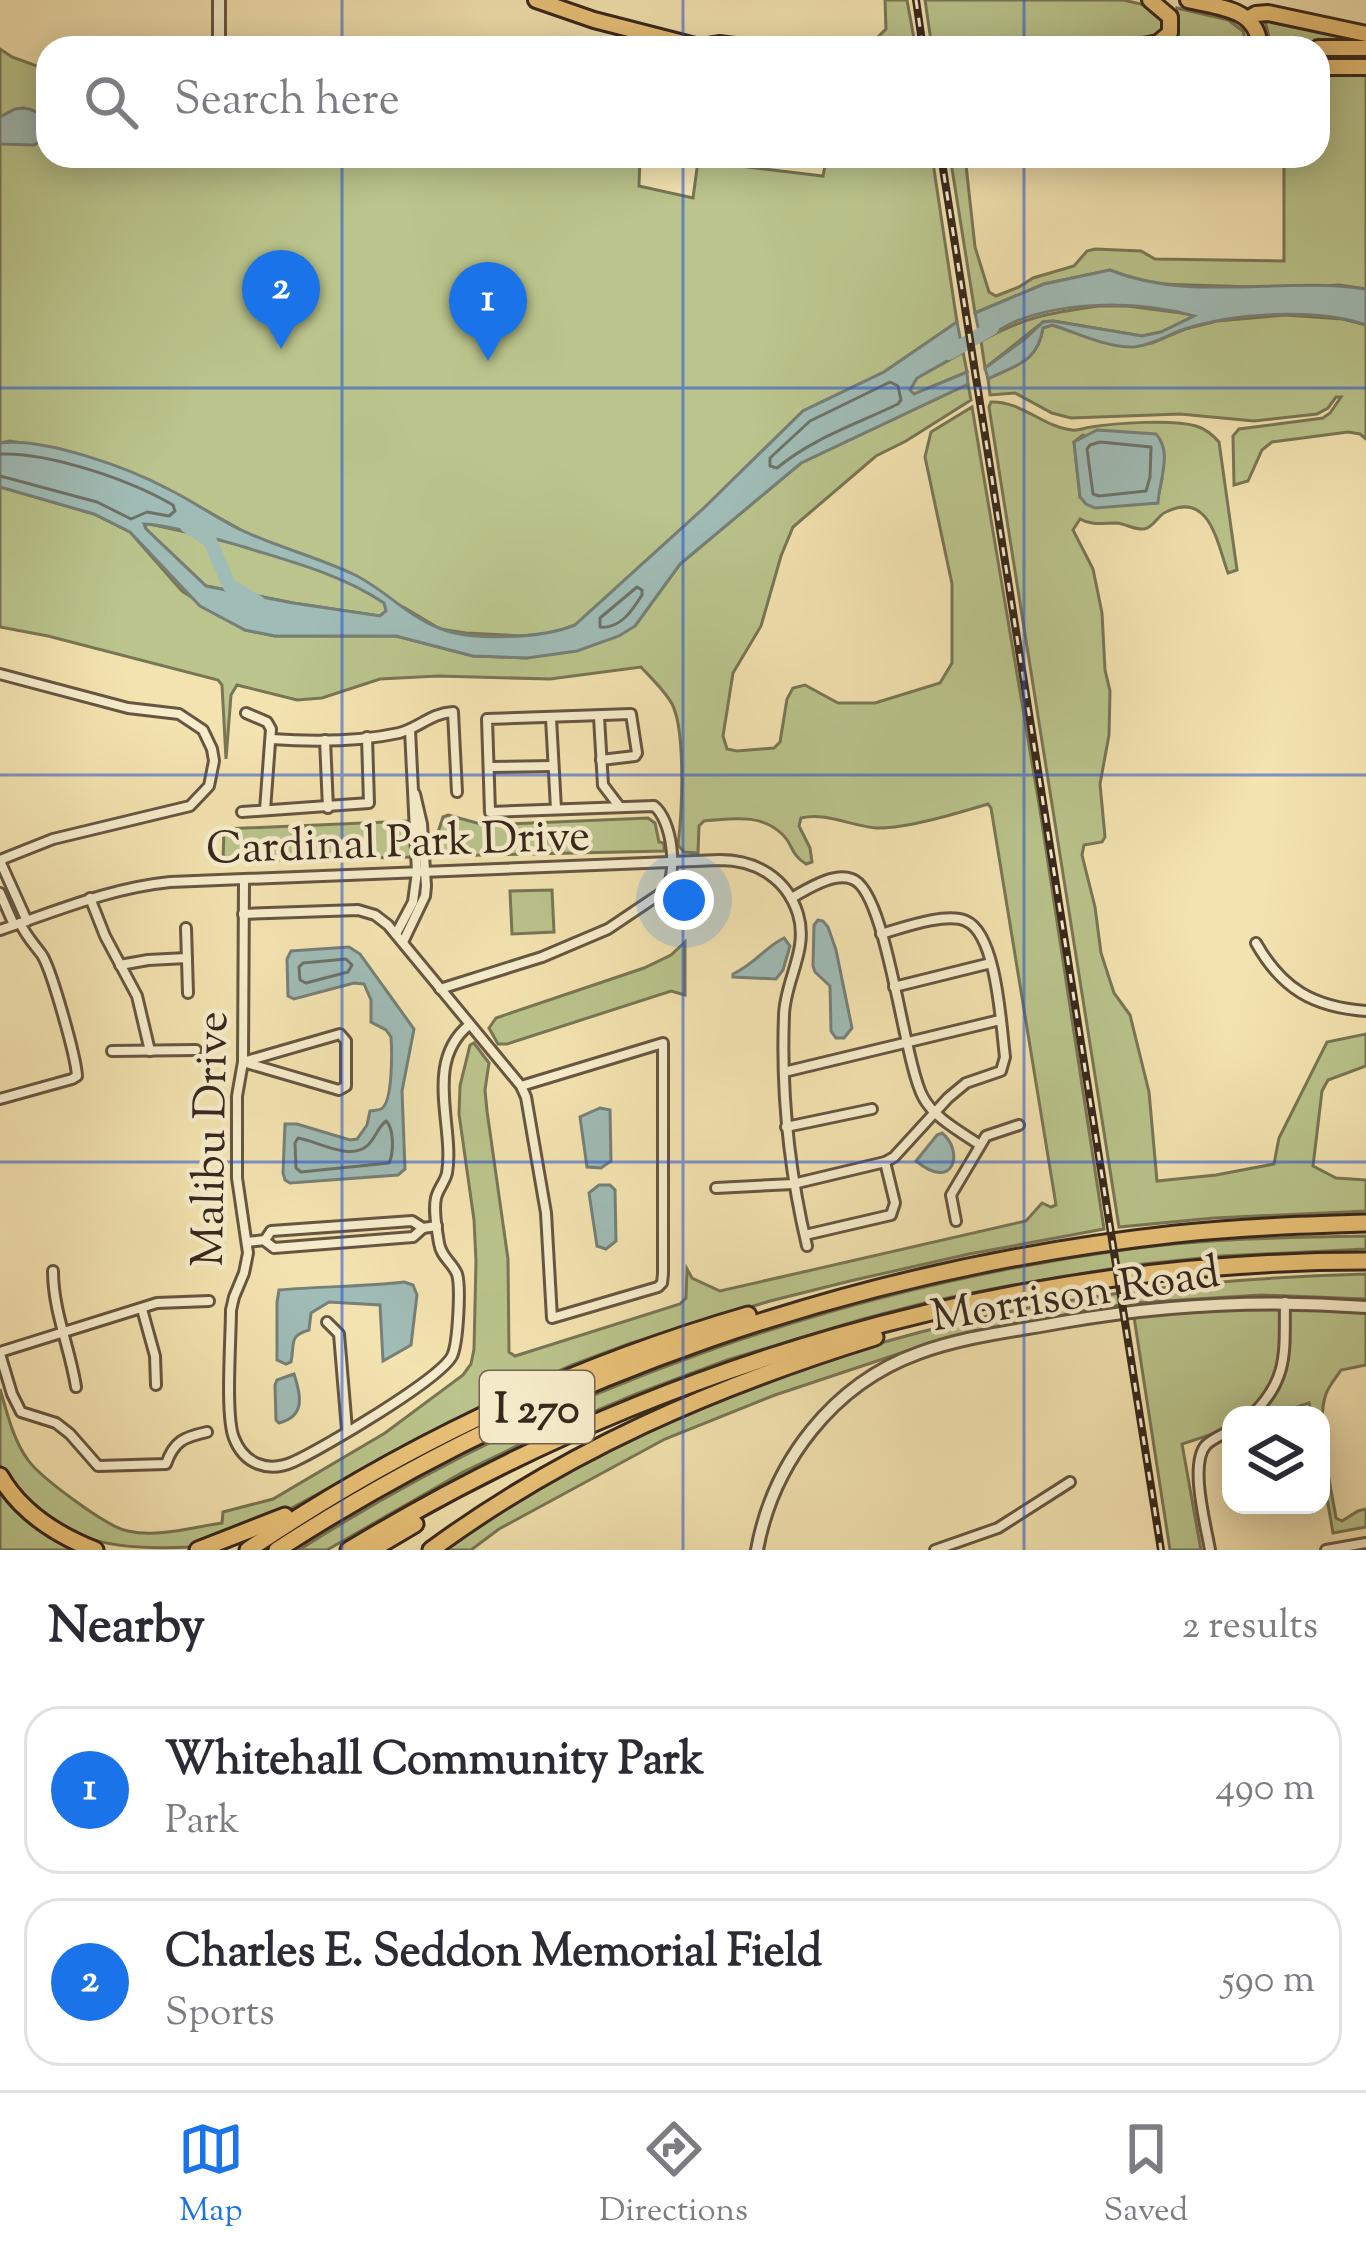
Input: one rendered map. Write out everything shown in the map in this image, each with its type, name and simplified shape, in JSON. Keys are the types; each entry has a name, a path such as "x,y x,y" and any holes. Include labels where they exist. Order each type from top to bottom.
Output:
{"highway":[{"name":"I 270","path":"277,1550 381,1486 552,1400 644,1362 816,1303 968,1267 1103,1243 1366,1223"},
{"name":"I 270","path":"349,1550 454,1490 632,1408 737,1368 878,1325 1040,1291 1180,1272 1366,1262"},
{"path":"248,1550 321,1502 464,1424 608,1360 752,1314 816,1303"},
{"path":"431,1550 523,1488 669,1412 937,1312"},
{"path":"371,1550 521,1457"},
{"path":"0,1476 40,1522 95,1550"},
{"path":"198,1550 321,1502"}],"main road":[{"path":"536,0 657,36"},
{"path":"1150,0 1170,17 1166,36"},
{"path":"1188,0 1249,19 1259,36"},
{"path":"1249,19 1268,14 1366,34"},
{"path":"1330,48 1366,48"},
{"path":"1330,67 1366,67"}],"street":[{"path":"219,0 219,36"},
{"path":"0,674 128,708 179,714 203,730 214,761 209,786 190,806 53,839 0,861 20,923"},
{"path":"271,739 367,737 410,729 432,716 453,712 457,792"},
{"path":"246,713 270,724 265,810"},
{"path":"440,989 542,957 608,929 671,884 668,830 662,812 654,806 490,812 487,719 632,714 638,753 602,760"},
{"path":"599,716 603,785 620,806"},
{"path":"551,718 556,809"},
{"path":"404,942 425,896 410,729"},
{"path":"242,812 369,803 367,737"},
{"path":"325,740 328,808"},
{"path":"489,767 553,766"},
{"name":"Cardinal Park Drive","path":"0,930 136,885 421,872 720,860 745,862 770,874 791,898"},
{"path":"396,934 413,902 421,872"},
{"path":"885,1162 896,1203 891,1215 806,1241 786,1127 785,1001 801,941 791,898 827,880 853,879 867,890 922,1096 935,1112 980,1144"},
{"name":"Malibu Drive","path":"244,880 244,1062 237,1096 237,1178 247,1242 244,1273 231,1310 231,1426 238,1447 252,1463 267,1467 292,1462 347,1430"},
{"path":"0,893 44,959 78,1071 72,1079 0,1099"},
{"path":"90,898 136,996 150,1051"},
{"path":"243,914 358,910 375,915 404,942 521,1087 546,1213 552,1318 662,1283 663,1043 521,1087"},
{"path":"716,1188 793,1184 885,1162 966,1083 1001,1071 1005,1057 991,963 987,946 971,923 936,920 881,934"},
{"path":"187,928 188,993"},
{"path":"1256,943 1270,968 1296,992 1366,1012"},
{"path":"120,965 187,958"},
{"path":"894,987 991,963"},
{"path":"784,1072 1000,1020"},
{"path":"327,1322 339,1334 347,1430 398,1401 444,1365 454,1350 459,1287 456,1272 441,1254 436,1195 447,1175 443,1080 450,1052 469,1024"},
{"path":"340,1034 346,1041 346,1086 339,1090 244,1062 340,1034"},
{"path":"112,1051 196,1050"},
{"path":"786,1127 872,1108"},
{"path":"956,1222 951,1195 980,1144 992,1132 1019,1125"},
{"path":"247,1242 265,1240 271,1232 412,1220 423,1228"},
{"path":"265,1240 274,1248 343,1243 413,1237 423,1228 437,1226"},
{"path":"53,1271 53,1292 76,1387"},
{"path":"207,1432 184,1437 166,1464 98,1466 56,1423 21,1412 0,1353 158,1304 209,1300"},
{"path":"1261,1406 1274,1392 1284,1360 1285,1302"},
{"name":"Morrison Road","path":"757,1550 775,1489 808,1435 847,1394 900,1361 948,1344 1180,1306 1285,1302 1366,1306"},
{"path":"142,1309 155,1356 156,1384"},
{"path":"1210,1550 1199,1458 1206,1445 1222,1435"},
{"path":"935,1550 998,1528 1070,1482"},
{"path":"1326,1550 1366,1543"}],"green space":[{"path":"885,0 907,0 914,36 879,36 886,29"},
{"path":"925,0 1123,0 1154,7 1165,20 1159,36 930,36"},
{"path":"1177,8 1228,20 1244,36 1173,36"},
{"path":"1264,18 1366,43 1330,43 1330,36 1269,36"},
{"path":"0,49 36,66 36,168 640,168 639,186 693,198 697,168 756,168 823,176 825,168 934,168 957,322 884,372 803,411 575,625 554,633 523,636 440,629 164,487 60,449 0,443"},
{"path":"1330,67 1366,67 1366,289 1156,284 1110,270 1044,284 975,313 952,168 966,168 975,247 989,292 996,296 1074,266 1095,249 1141,251 1155,259 1284,261 1284,168 1330,168"},
{"path":"1098,306 1197,315 1142,336 1043,322 985,368 981,341 1038,317"},
{"path":"1285,315 1366,325 1366,439 1348,432 1272,442 1262,450 1248,481 1234,485 1233,436 1239,429 1323,418 1341,397 1317,414 1254,421 1180,414 1071,418 1015,393 990,395 988,379 1031,355 1043,328 1052,325 1114,345 1152,343 1217,321"},
{"path":"963,352 967,372 913,395 909,390 917,378"},
{"path":"968,384 971,400 876,456 793,527 761,626 733,673 723,736 727,749 774,748 780,742 787,699 793,688 805,685 838,703 875,703 940,683 952,663 952,584 925,457 931,432 972,407 1104,1229 850,1281 631,1343 481,1406 286,1511 191,1547 145,1548 103,1542 83,1537 46,1516 8,1480 0,1464 0,1389 18,1444 35,1468 118,1528 151,1533 222,1523 223,1512 273,1499 385,1433 463,1375 474,1349 476,1261 459,1114 460,1086 474,1043 489,1063 485,1090 508,1259 509,1352 515,1356 680,1304 686,1298 687,1269 692,1278 720,1291 1026,1221 1042,1203 1056,1205 988,804 888,828 801,818 799,826 812,862 806,864 773,827 745,819 704,821 699,826 698,853 684,852 678,845 682,773 676,717 666,694 641,667 550,679 380,679 322,698 297,700 237,685 231,695 226,759 218,680 0,627 0,487 94,514 130,532 182,591 245,630 275,636 396,636 473,656 527,658 635,626 680,564 801,463"},
{"path":"991,402 1013,406 1072,430 1129,423 1186,424 1206,430 1219,442 1237,570 1228,573 1209,523 1193,508 1166,512 1144,529 1080,519 1073,530 1093,569 1110,691 1109,735 1100,784 1105,837 1102,842 1084,845 1082,855 1101,953 1114,993 1130,1015 1149,1092 1157,1181 1274,1164 1279,1138 1327,1042 1366,1034 1366,1066 1328,1080 1322,1091 1313,1166 1336,1178 1366,1180 1366,1211 1119,1227","holes":["1083,435 1162,479 1158,497 1080,497 1074,442"]},
{"path":"144,523 300,563 359,588 385,603 386,611 380,616 206,586"},
{"path":"448,815 484,825 648,818 655,823 664,851 437,856 437,835"},
{"path":"408,821 413,857 223,861 224,829"},
{"path":"552,890 554,932 512,934 510,891"},
{"path":"685,942 685,995 671,991 507,1044 498,1044 489,1028 496,1018 644,968"},
{"path":"1366,1236 1366,1249 1133,1265 1002,1287 863,1319 727,1360 636,1394 463,1472 327,1550 299,1550 394,1493 594,1395 698,1354 804,1320 911,1290 1130,1249"},
{"path":"1366,1274 1366,1299 1261,1295 1133,1303 934,1342 775,1395 665,1439 499,1529 471,1550 441,1550 549,1481 662,1421 893,1339 1047,1304 1125,1292"},
{"path":"1260,1306 1366,1312 1366,1365 1341,1370 1323,1406 1222,1406 1222,1431 1182,1444 1201,1550 1170,1550 1134,1317"},
{"path":"0,1482 84,1550 0,1550"},
{"path":"1330,1484 1336,1518 1342,1521 1366,1509 1366,1527 1333,1533"}],"water":[{"path":"15,109 36,112 34,145 0,144 0,117"},
{"path":"1110,270 1172,285 1366,289 1366,325 1325,316 1253,316 1207,323 1148,344 1124,347 1052,325 1043,328 1030,356 988,379 985,368 1043,322 1142,336 1194,316 1151,308 1080,306 1014,322 981,341 975,313 1044,284"},
{"path":"957,322 963,352 917,378 910,390 914,394 967,372 968,384 801,463 680,564 635,626 619,636 577,651 527,658 473,656 396,636 275,636 245,630 200,606 130,532 94,514 0,487 0,443 39,445 86,456 151,481 255,536 353,574 439,628 489,637 527,635 575,625 803,411 884,372","holes":["144,524 317,570 368,593 384,603 386,611 380,616 206,586"]},
{"path":"1097,430 1156,434 1164,449 1158,503 1095,508 1080,497 1074,442"},
{"path":"818,920 828,927 836,950 852,1028 844,1038 836,1038 831,1031 830,986 813,966"},
{"path":"784,938 790,946 776,979 733,977 733,974"},
{"path":"349,947 360,954 414,1029 402,1091 405,1169 398,1175 290,1183 283,1173 285,1124 357,1139 370,1111 381,1109 388,1097 391,1037 371,1022 371,1000 364,984 294,999 288,996 291,951"},
{"path":"600,1108 610,1110 611,1161 601,1168 587,1167 580,1117"},
{"path":"942,1133 954,1158 947,1171 940,1173 916,1161"},
{"path":"599,1185 615,1190 616,1241 606,1249 597,1246 589,1193"},
{"path":"413,1285 417,1295 411,1345 383,1361 380,1305 329,1302 311,1313 309,1330 295,1338 291,1362 277,1360 279,1290"},
{"path":"294,1374 297,1410 279,1423 275,1385"}],"waterway":[{"path":"949,353 992,328"},
{"path":"187,526 210,541 229,585 259,603"}],"railway":[{"path":"916,0 921,36"},
{"path":"943,168 1161,1550"}],"place":[{"name":"Charles E. Seddon Memorial Field","path":"281,349"},
{"name":"Whitehall Community Park","path":"488,361"}]}
